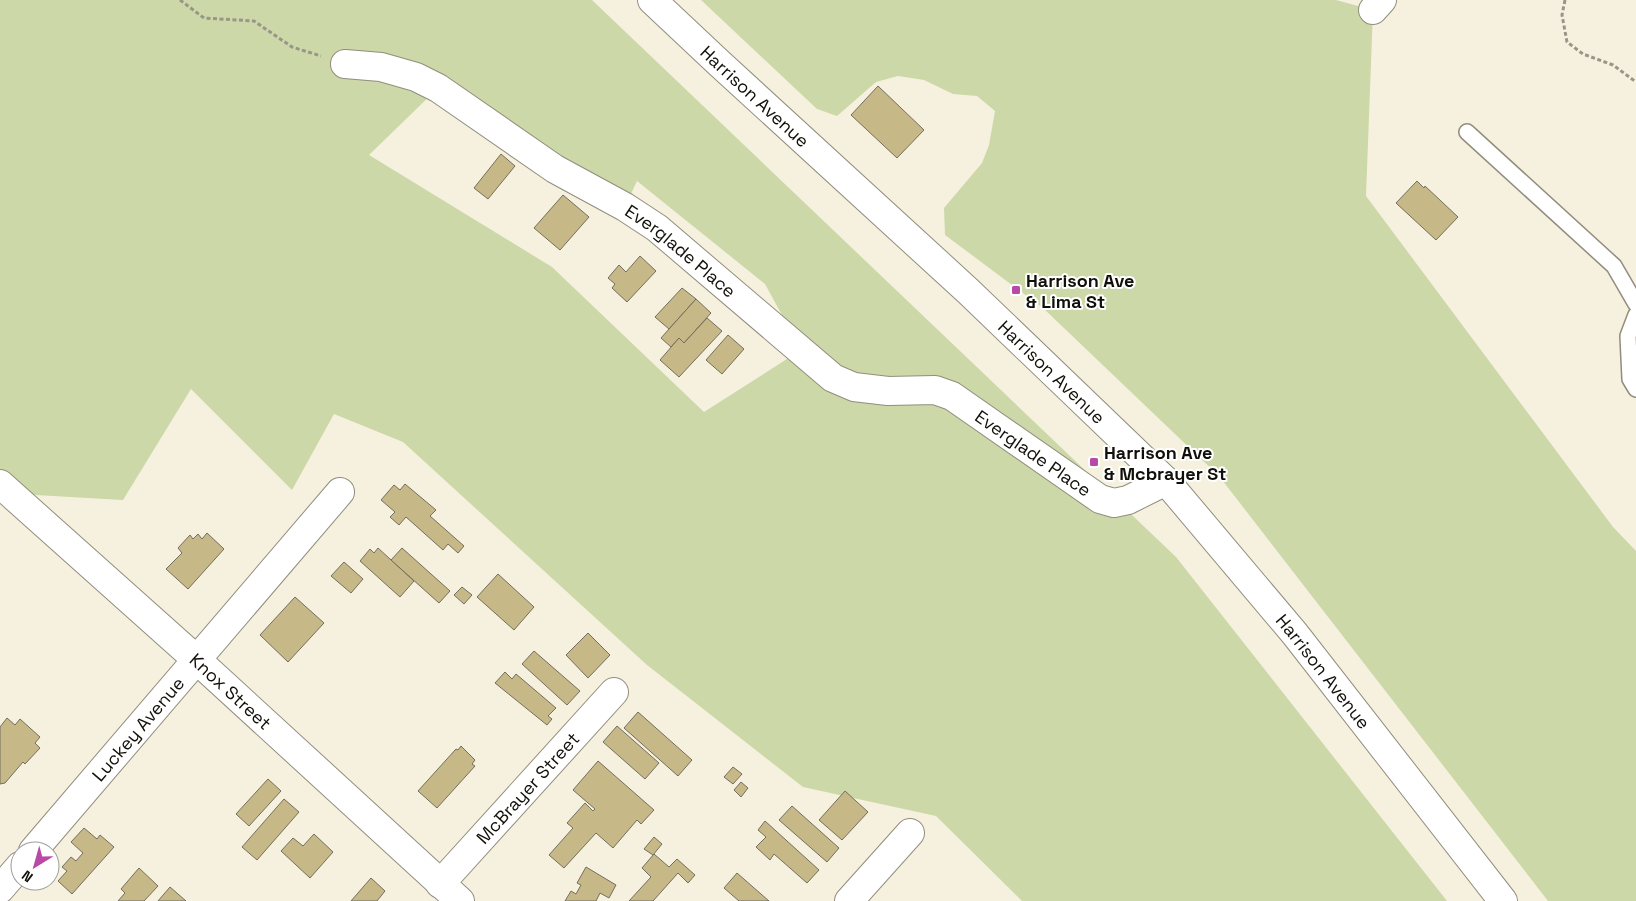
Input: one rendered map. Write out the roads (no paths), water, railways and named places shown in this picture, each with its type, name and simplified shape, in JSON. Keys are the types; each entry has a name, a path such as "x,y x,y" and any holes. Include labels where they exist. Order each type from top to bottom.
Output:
{"street":[{"name":"Harrison Avenue","path":"652,0 968,291 1166,481 1295,634 1503,901"},
{"name":"Everglade Place","path":"345,64 381,67 416,77 438,88 555,169 625,207 657,228 833,378 854,387 888,392 935,390 952,396 1100,499 1114,503 1128,500 1166,481"},
{"name":"Knox Street","path":"0,484 197,660 450,893"},
{"name":"Luckey Avenue","path":"42,841 340,492"},
{"name":"McBrayer Street","path":"450,893 614,692"},
{"path":"848,901 910,833"},
{"path":"0,889 10,878"}],"lane":[{"path":"1466,132 1614,266 1636,304"},
{"path":"1636,315 1628,336 1630,379 1636,389"}],"place":[{"name":"Harrison Ave & Lima St","path":"1016,290"},
{"name":"Harrison Ave & Mcbrayer St","path":"1094,462"}]}
